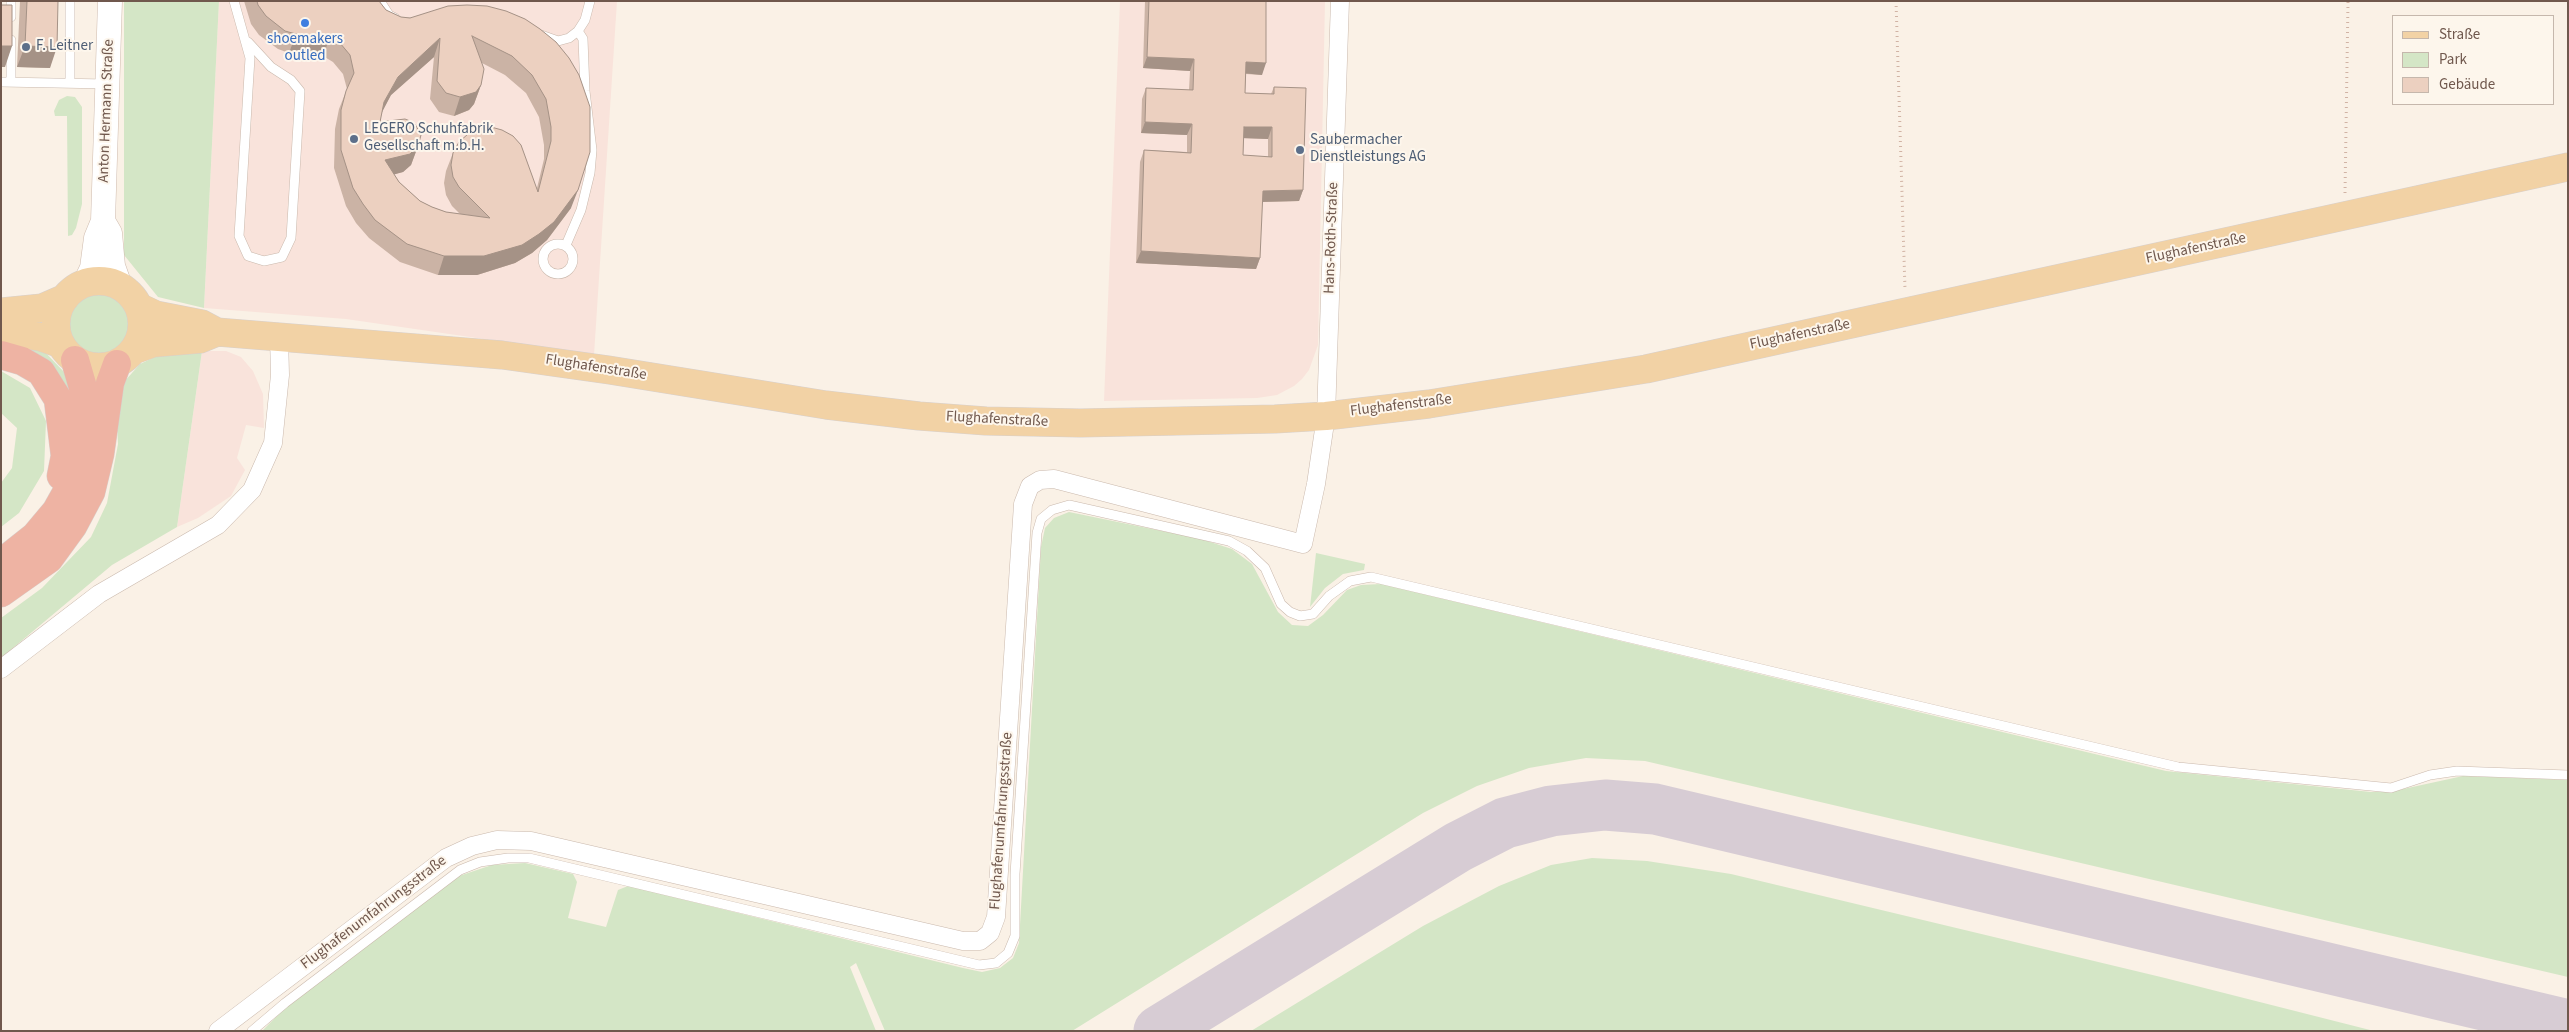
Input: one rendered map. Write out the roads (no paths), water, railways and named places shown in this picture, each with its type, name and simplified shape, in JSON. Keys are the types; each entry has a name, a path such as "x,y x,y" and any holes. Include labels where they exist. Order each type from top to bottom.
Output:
{"highway":[{"path":"1,564 36,536 56,511 70,486 79,462 84,432 84,391 68,352"},
{"path":"1,356 22,361 41,372 58,399 65,456 56,511"},
{"path":"1,594 49,559 73,526 91,492 100,454 110,383 125,357"}],"main road":[{"name":"Anton Hermann Straße","path":"75,291 92,268 96,238 104,222 110,1"},
{"name":"Flughafenstraße","path":"120,286 126,290 139,307 156,315 202,324 217,332 502,355 818,404 953,419 1019,422 1140,423 1326,416 1488,396 1636,371 2568,167"},
{"name":"Anton Hermann Straße","path":"104,222 110,233 113,266 120,286"},
{"path":"1,312 42,308 101,280 120,286"},
{"path":"68,352 57,314 75,291"},
{"path":"125,357 140,338 143,322 139,307"},
{"name":"Flughafenstraße","path":"1,331 42,337 87,366 99,368 153,343 200,339 217,332"}],"street":[{"name":"Hans-Roth-Straße","path":"1326,416 1340,1"},
{"path":"1,669 99,594 218,525 252,490 273,443 280,376 279,336"},
{"name":"Flughafenumfahrungsstraße","path":"219,1030 446,858 472,846 497,840 531,841 963,941 980,941 990,933 996,916 1023,504 1030,486 1040,480 1054,479 1303,544 1316,484 1326,416"}],"lane":[{"path":"11,1 6,82 108,84"},
{"path":"70,1 70,83"},
{"path":"234,1 248,42 250,58 239,236 248,256 264,262 282,257 292,238 300,92 291,80 271,67 248,42"},
{"path":"380,1 389,15 400,20 407,20"},
{"path":"532,32 558,41 569,38 578,31 585,20 590,1"},
{"path":"566,245 581,210 590,172 592,150 585,91 583,39 578,31"},
{"path":"252,1031 285,1003 460,870 480,862 508,858 530,858 979,964 996,963 1008,953 1015,936 1015,874 1037,533 1041,519 1052,510 1069,505 1229,541 1247,551 1265,568 1281,604 1290,612 1300,616 1313,614 1329,596 1350,581 1370,577 2178,768 2391,788 2430,776 2457,771 2568,775"},
{"path":"1300,616 1301,605"}],"place":[{"name":"shoemakers outled","path":"305,23"},
{"name":"F. Leitner","path":"26,47"},
{"name":"LEGERO Schuhfabrik Gesellschaft m.b.H.","path":"354,139"},
{"name":"Saubermacher Dienstleistungs AG","path":"1300,150"}]}
